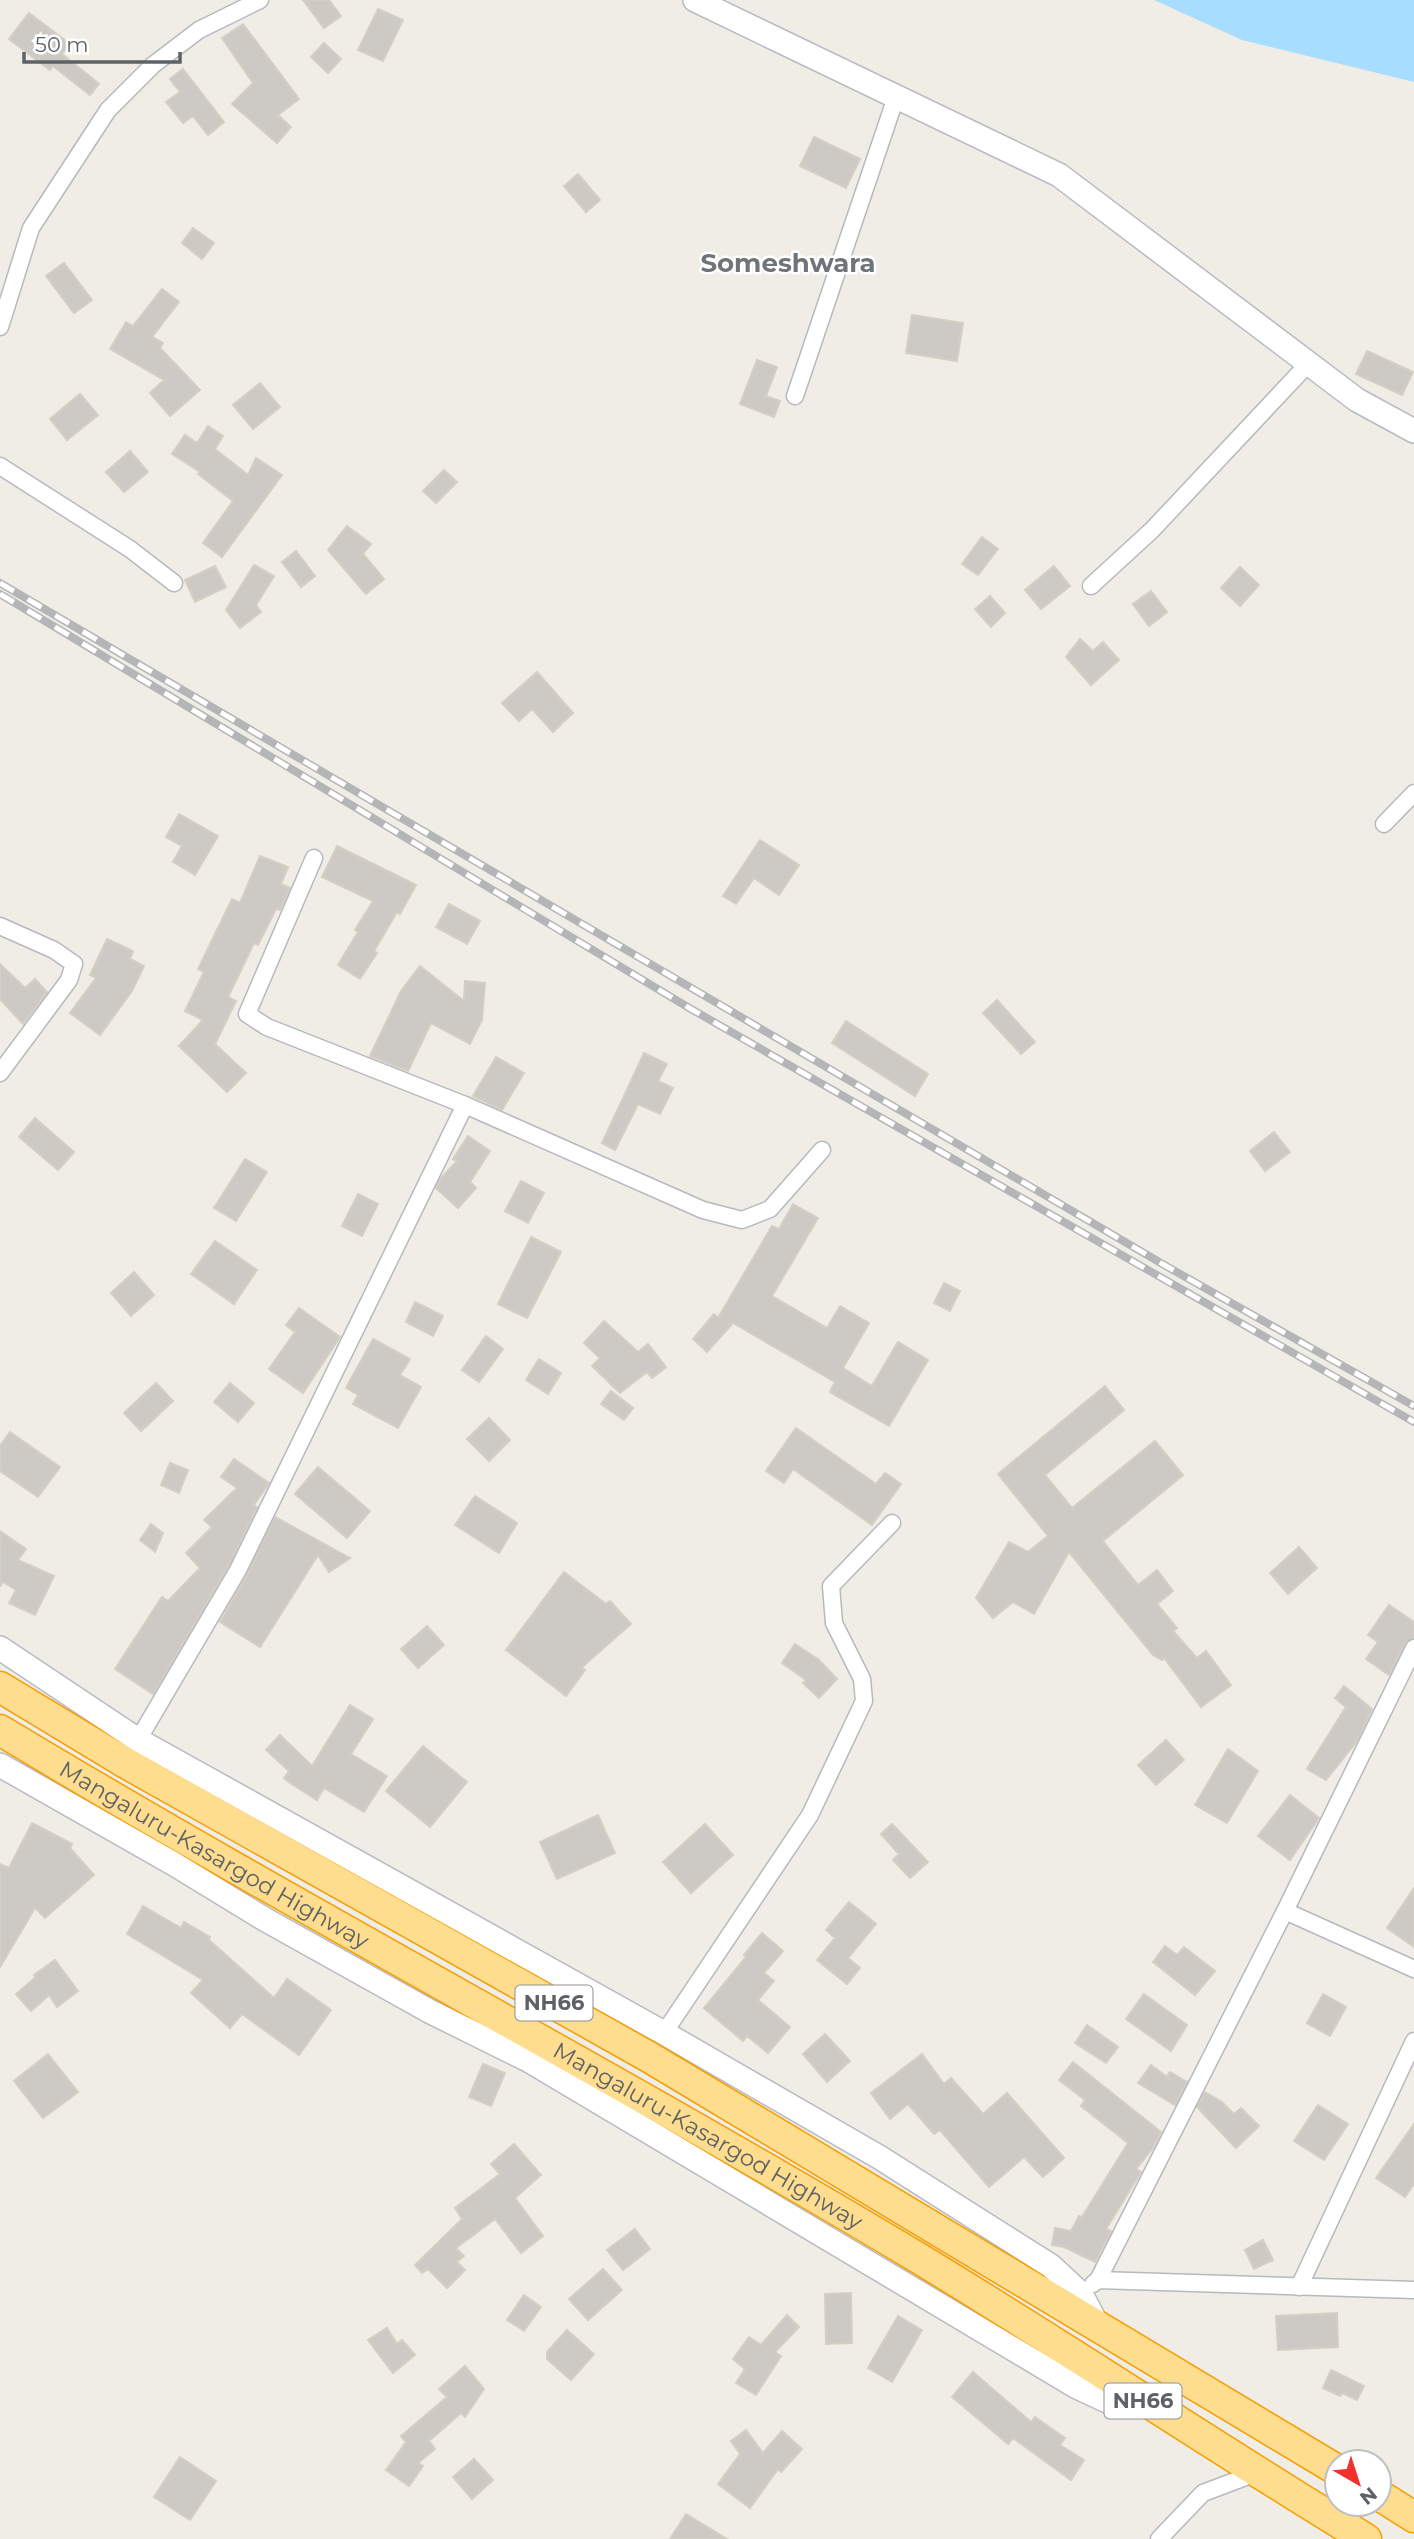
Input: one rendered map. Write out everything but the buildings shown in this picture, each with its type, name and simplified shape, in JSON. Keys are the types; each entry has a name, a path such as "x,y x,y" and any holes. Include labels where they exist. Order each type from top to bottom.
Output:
{"highway":[{"name":"Mangaluru-Kasargod Highway","path":"0,1688 649,2057 1082,2294 1099,2328 1323,2462"},
{"name":"Mangaluru-Kasargod Highway","path":"4,1749 629,2089 887,2240 1256,2473 1366,2539"},
{"path":"1393,2503 1414,2516"}],"street":[{"path":"0,327 31,228 108,110 153,65 199,30 260,0"},
{"path":"695,0 1059,175 1357,400 1414,431"},
{"path":"795,396 896,97"},
{"path":"1091,586 1152,530 1308,364"},
{"path":"0,466 130,549 174,583"},
{"path":"1384,824 1414,793"},
{"path":"314,858 247,1014 267,1027 465,1105 703,1210 742,1220 770,1209 822,1150"},
{"path":"0,926 54,950 74,964 69,980 0,1073"},
{"path":"138,1740 238,1570 465,1105"},
{"path":"664,2033 810,1815 864,1701 862,1679 834,1623 831,1586 892,1523"},
{"path":"0,1648 138,1740 664,2033 879,2157 1051,2266 1082,2294 1299,2287 1414,2290"},
{"path":"1082,2294 1285,1911 1414,1648"},
{"path":"4,1749 56,1685"},
{"path":"1285,1911 1414,1969"},
{"path":"1299,2287 1414,2041"},
{"path":"1160,2539 1203,2493 1256,2473"}],"water":[{"path":"1154,0 1414,0 1414,82 1242,40"}],"railway":[{"path":"0,583 1166,1266 1414,1406"},
{"path":"0,594 691,1009 1414,1422"}],"district":[{"name":"Someshwara","path":"788,263"}]}
